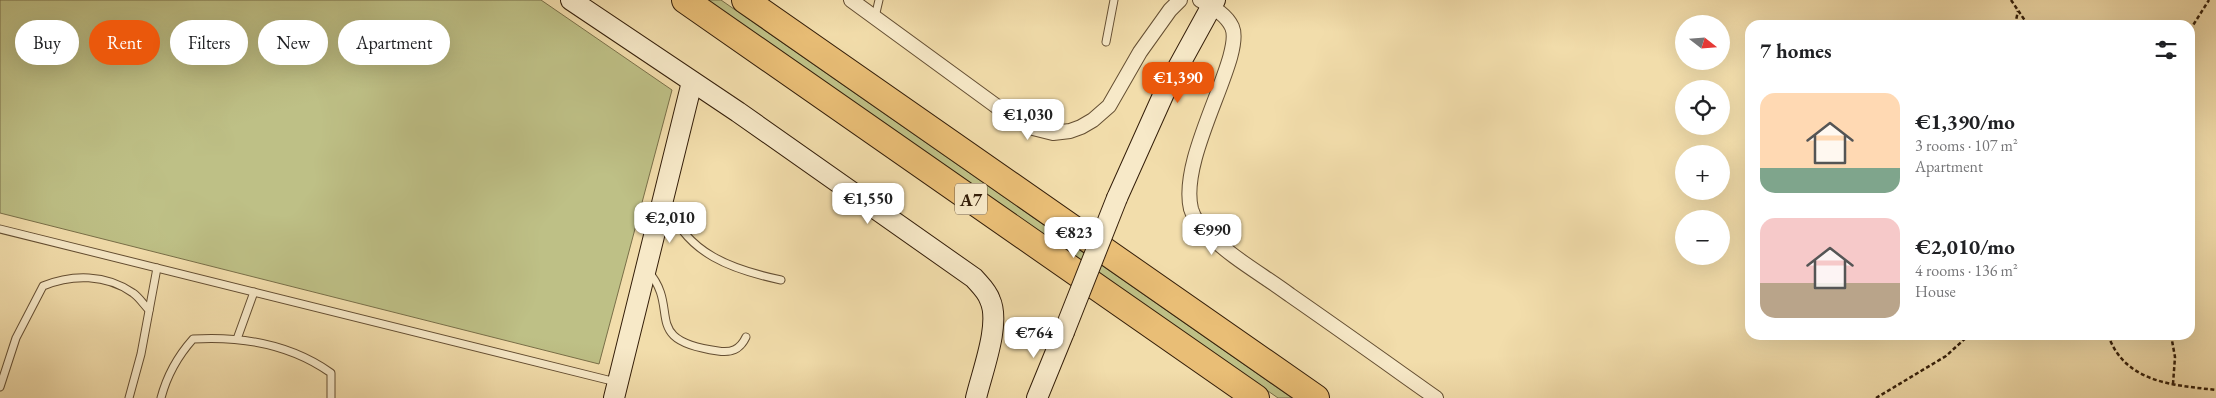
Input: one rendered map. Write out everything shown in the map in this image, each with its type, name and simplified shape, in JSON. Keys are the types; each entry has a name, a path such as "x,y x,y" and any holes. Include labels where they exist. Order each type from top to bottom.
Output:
{"highway":[{"name":"Α7","path":"685,0 1256,398"},
{"name":"Α7","path":"745,0 1316,398"}],"street":[{"path":"571,0 974,278 986,291 995,316 993,332 976,398"},
{"path":"851,0 1003,111 1040,131 1060,133 1070,131 1087,123 1109,106 1140,52 1170,10 1180,0"},
{"path":"1037,398 1117,198 1165,91 1209,2 1228,20 1233,28 1234,37 1230,56 1193,163 1189,191 1194,218 1207,234 1242,262 1436,398"},
{"path":"616,390 692,82"}],"lane":[{"path":"875,17 879,0"},
{"path":"1106,42 1114,0"},
{"path":"665,194 671,213 687,238 698,248 717,261 749,273 782,280"},
{"path":"0,229 254,292 616,390"},
{"path":"129,398 141,354 157,268"},
{"path":"646,269 657,282 661,291 664,318 667,328 672,335 691,345 727,352 738,349 746,338"},
{"path":"0,387 16,338 43,286 68,278 92,278 107,281 134,294 149,310"},
{"path":"237,339 254,292"},
{"path":"161,398 165,382 179,356 193,339 237,339 272,344 318,364 331,373 331,398"}],"path":[{"path":"2011,0 2024,20"},
{"path":"2195,22 2209,0"},
{"path":"2016,20 2018,11"},
{"path":"1876,398 1946,356 1964,340"},
{"path":"2110,340 2113,349 2127,364 2144,377 2173,384 2216,390"},
{"path":"2172,340 2175,357 2173,384"}],"green space":[{"path":"0,0 541,0 672,90 599,364 0,213"},
{"path":"707,0 721,0 1292,398 1278,398"}]}
